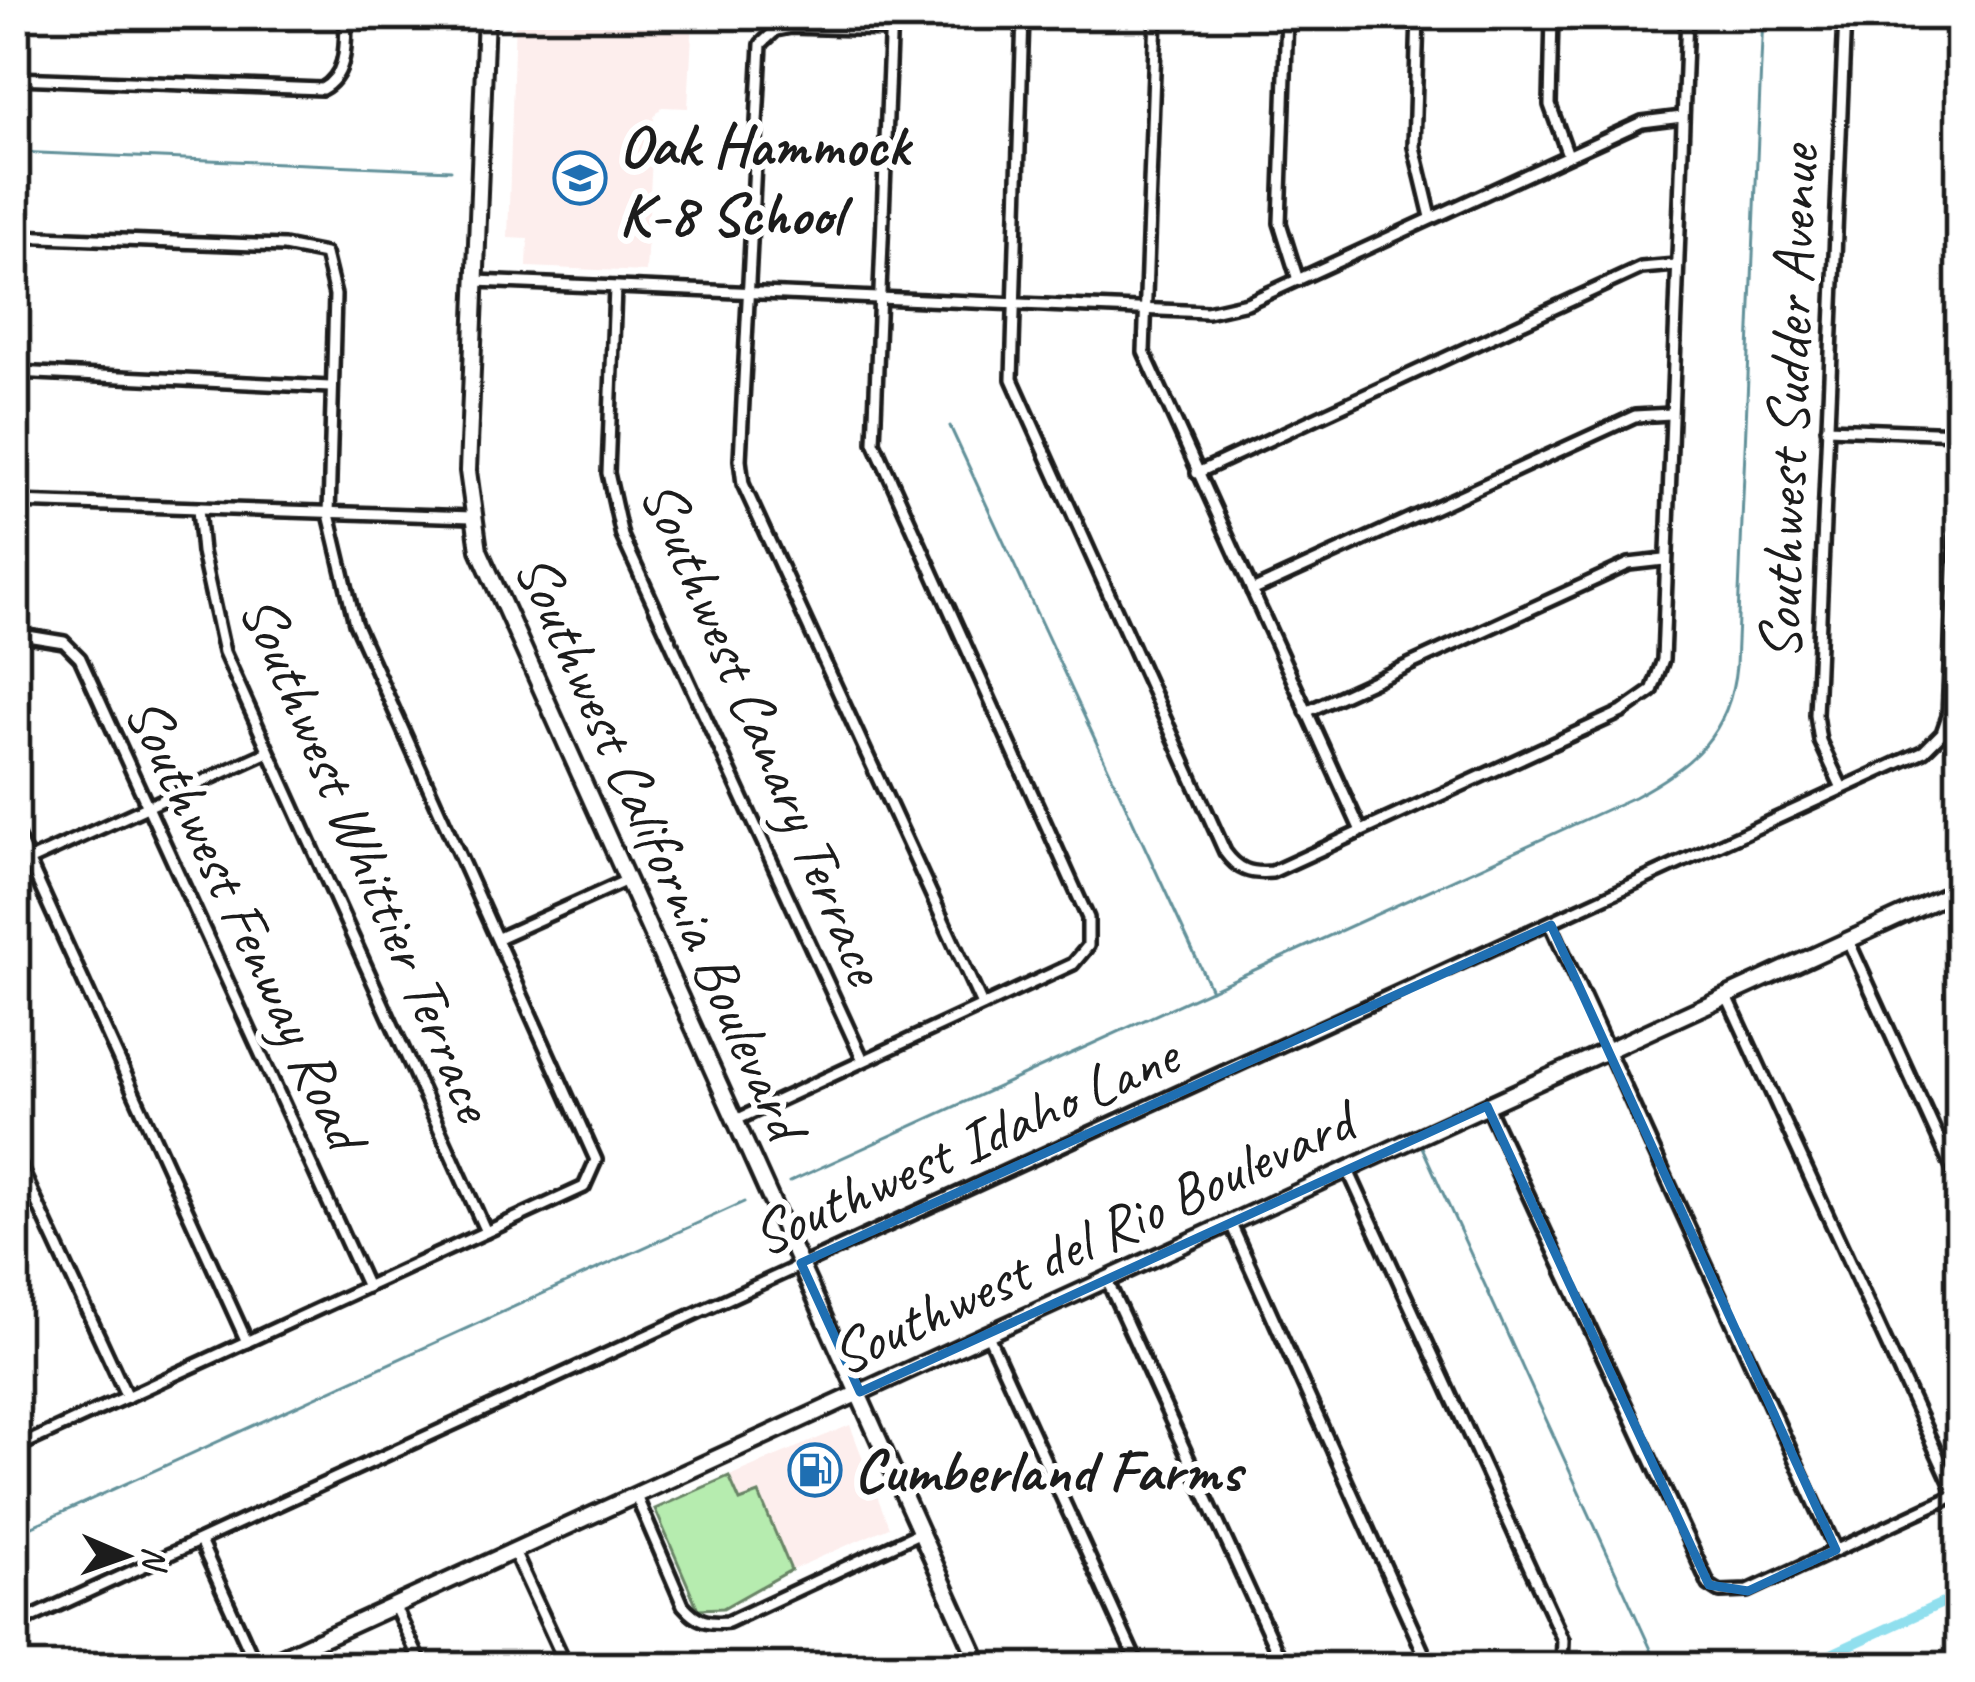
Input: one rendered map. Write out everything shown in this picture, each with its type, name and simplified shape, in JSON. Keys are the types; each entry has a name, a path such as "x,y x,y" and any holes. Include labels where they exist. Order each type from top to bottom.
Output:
{"street":[{"path":"15,78 322,89 336,79 343,64 346,15"},
{"name":"Southwest California Boulevard","path":"486,15 472,517 478,550 978,1660"},
{"path":"736,1120 1073,964 1090,939 1088,918 874,442 891,15"},
{"path":"1023,15 1010,362 1020,402 1225,852 1245,871 1272,872 1622,712 1652,691 1663,660 1687,15"},
{"path":"1156,15 1144,352 1361,831"},
{"path":"1287,15 1280,223 1298,280"},
{"path":"1418,15 1414,147 1431,217"},
{"path":"1552,15 1550,105 1568,155"},
{"path":"1845,16 1960,23"},
{"name":"Southwest Sudder Avenue","path":"1843,788 1816,723 1845,16"},
{"path":"890,30 791,27 776,30 761,44 743,484 982,1005"},
{"path":"476,281 1207,312 1247,302 1298,280 1642,122 1682,117"},
{"path":"15,236 284,246 326,254 335,295 329,514 355,623 592,1141 594,1174 584,1187 15,1448"},
{"path":"1197,473 1641,268 1676,265"},
{"name":"Southwest Canary Terrace","path":"615,287 608,473 622,536 863,1060"},
{"path":"15,372 330,387"},
{"path":"1252,591 1635,416 1671,414"},
{"path":"1827,428 1960,430"},
{"name":"Southwest Idaho Lane","path":"15,1625 1924,751 1942,734 1949,702 1960,430"},
{"path":"15,502 472,517"},
{"name":"Southwest Whittier Terrace","path":"199,509 211,602 224,652 486,1232"},
{"path":"1306,712 1629,564 1664,560"},
{"name":"Southwest Fenway Road","path":"15,634 64,642 80,658 367,1287"},
{"path":"15,867 268,752"},
{"path":"15,831 247,1342"},
{"path":"498,938 625,881"},
{"name":"Southwest del Rio Boulevard","path":"258,1667 1960,889"},
{"path":"1551,925 1836,1550"},
{"path":"1849,940 1960,1186"},
{"path":"1487,1106 1698,1569 1720,1592 1748,1591 1958,1494 1727,996"},
{"path":"15,1155 127,1397"},
{"path":"1348,1168 1563,1640 1563,1665"},
{"path":"1231,1224 1430,1667"},
{"path":"1106,1278 1285,1667"},
{"path":"987,1333 1139,1667"},
{"path":"636,1496 683,1605 695,1619 712,1623 728,1622 921,1532"},
{"path":"200,1541 258,1667"},
{"path":"514,1552 567,1667"},
{"path":"395,1606 423,1667"},
{"path":"945,1667 978,1660"}],"highlighted area":[{"path":"1551,925 1836,1550 1748,1591 1709,1585 1487,1106 860,1392 801,1263"}],"shaded area":[{"name":"Oak Hammock K-8 School","path":"515,15 693,15 688,108 662,107 654,117 646,272 527,267 528,239 508,238"},
{"path":"850,1425 889,1527 791,1570 760,1494 740,1502 729,1476"}],"green space":[{"path":"729,1476 740,1501 759,1494 791,1570 723,1608 698,1609 655,1509"}],"waterway":[{"path":"789,1182 1634,797 1674,773 1704,745 1726,711 1736,666 1763,15"},
{"path":"15,152 451,170"},
{"path":"950,426 1211,990"},
{"path":"1422,1147 1659,1667"},
{"path":"15,1534 744,1202"},
{"path":"1803,1667 1960,1595"}],"place":[{"name":"Oak Hammock K-8 School","path":"580,178"},
{"name":"Cumberland Farms","path":"815,1470"}]}
